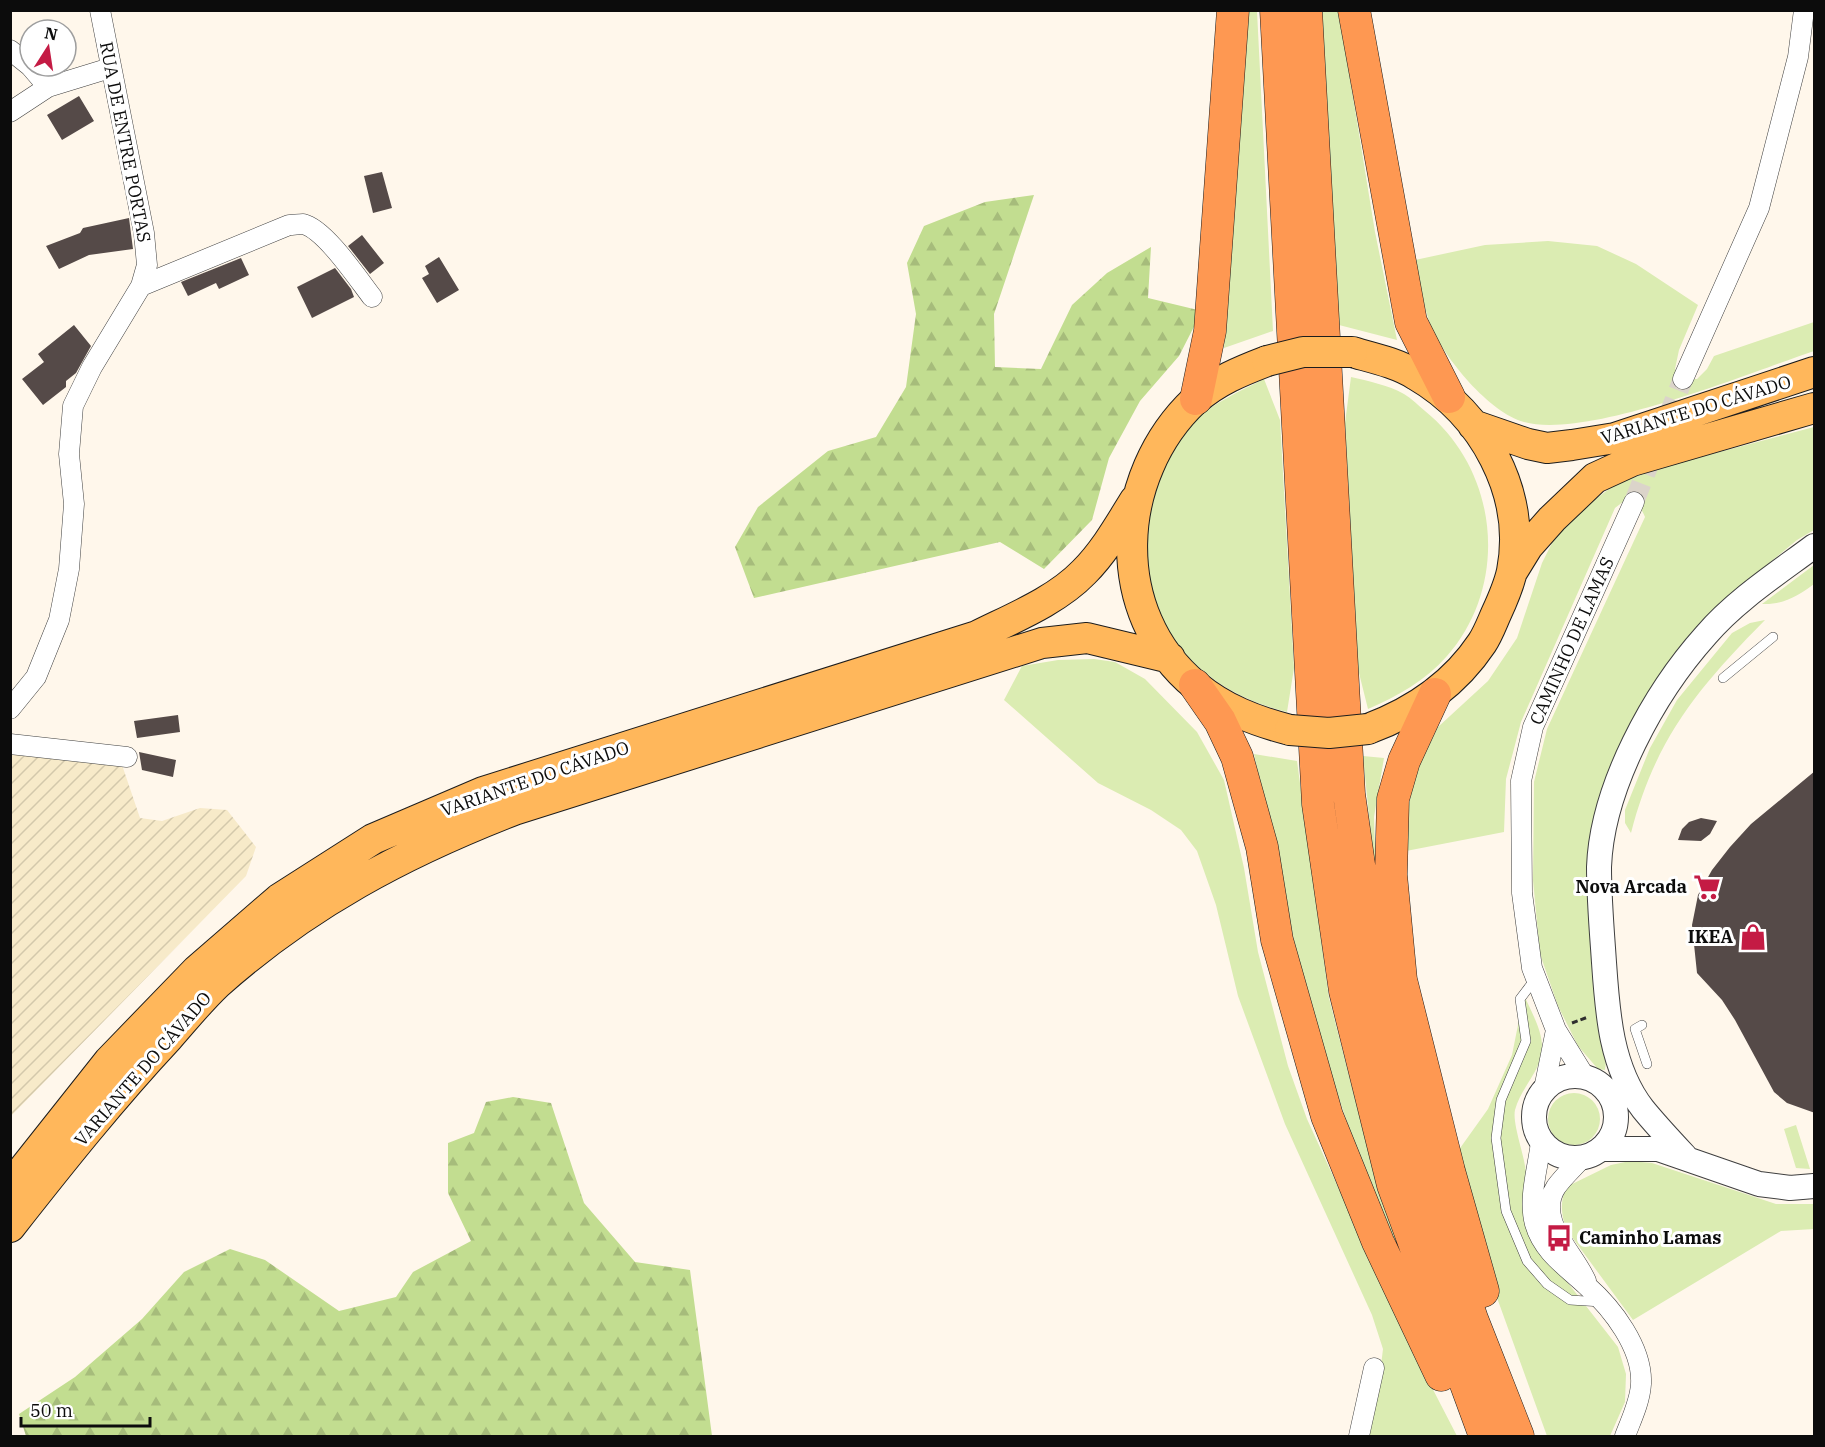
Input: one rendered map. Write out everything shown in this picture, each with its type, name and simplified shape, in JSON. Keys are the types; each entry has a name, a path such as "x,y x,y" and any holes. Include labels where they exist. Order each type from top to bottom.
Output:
{"highway":[{"path":"1196,399 1210,331 1233,10"},
{"path":"1276,10 1318,804 1345,991 1393,1185 1485,1437"},
{"path":"1306,10 1349,794 1376,985 1424,1177 1472,1319 1518,1437"},
{"path":"1354,10 1411,322 1449,397"},
{"path":"1195,685 1220,721 1237,757 1262,848 1277,940 1327,1116 1378,1242 1470,1437"},
{"path":"1435,694 1404,761 1393,799 1390,836 1391,875 1401,980 1449,1171 1498,1344 1533,1437"}],"main road":[{"path":"1303,352 1352,352 1415,374 1449,397 1495,455 1508,489 1514,530 1512,572 1484,642 1462,669 1435,694 1400,717 1368,729 1329,733 1290,730 1256,721 1224,706 1195,685 1170,657 1149,625 1134,576 1131,551 1136,500 1148,463 1169,428 1196,399 1229,376 1267,361 1303,352"},
{"name":"VARIANTE DO CÁVADO","path":"1473,425 1528,444 1547,448 1572,446 1615,438 1815,372"},
{"name":"VARIANTE DO CÁVADO","path":"1512,572 1528,546 1552,519 1595,478 1632,461 1815,408"},
{"name":"VARIANTE DO CÁVADO","path":"10,1186 109,1061 197,970 279,899 373,838 483,792 977,636 1025,613 1084,572 1136,500"},
{"name":"VARIANTE DO CÁVADO","path":"10,1227 133,1076 216,985 286,929 368,875 441,838 514,810 1042,643 1087,638 1170,657"}],"street":[{"name":"RUA DE ENTRE PORTAS","path":"10,709 36,677 59,620 69,569 74,504 69,454 73,406 92,367 141,286 147,265 144,233 100,10"},
{"path":"1683,379 1759,208 1798,57 1804,10"},
{"path":"10,112 48,87 111,68"},
{"path":"40,78 48,87"},
{"path":"141,286 289,225 303,224 314,229 342,257 372,297"},
{"name":"CAMINHO DE LAMAS","path":"1585,1077 1556,1030 1532,968 1521,893 1521,781 1533,727 1634,502"},
{"path":"1685,1156 1641,1107 1615,1055 1606,998 1599,865 1605,824 1626,762 1662,693 1706,634 1750,594 1815,546"},
{"path":"10,744 127,757"},
{"path":"1544,1089 1556,1030"},
{"path":"1588,1286 1580,1266 1559,1238 1551,1219 1550,1204 1555,1188 1611,1138 1616,1124 1607,1078 1615,1055"},
{"path":"1658,1149 1630,1130 1611,1100 1585,1077 1572,1076 1557,1079 1544,1089 1536,1100 1533,1114 1534,1129 1541,1142 1552,1152 1566,1158 1658,1149 1685,1156 1759,1184 1790,1188 1815,1186"},
{"path":"1541,1142 1532,1200 1535,1225 1548,1249 1563,1267 1588,1286 1624,1329 1636,1359 1641,1382 1639,1399 1625,1437"},
{"path":"1359,1437 1374,1368"}],"lane":[{"path":"1723,678 1773,637"},
{"path":"1536,978 1520,999 1526,1041 1501,1100 1496,1138 1506,1211 1527,1261 1547,1284 1570,1300 1602,1302"},
{"path":"1642,1025 1635,1029 1647,1064"}],"shaded area":[{"path":"11,746 119,756 140,818 162,821 200,808 227,810 256,847 246,876 11,1116"}],"green space":[{"path":"1243,11 1257,11 1273,331 1224,348 1233,150"},
{"path":"1320,11 1339,11 1375,232 1397,340 1339,325"},
{"path":"1034,195 994,314 995,367 1041,369 1072,305 1107,273 1151,247 1148,298 1202,311 1179,356 1140,401 1109,458 1092,520 1044,569 1000,542 754,598 735,547 758,507 828,451 876,437 906,387 916,314 907,263 924,226 985,202"},
{"path":"1548,241 1597,246 1636,264 1698,305 1679,350 1675,369 1684,379 1697,379 1707,369 1714,356 1814,322 1814,351 1668,402 1587,422 1552,425 1524,422 1511,417 1497,408 1470,383 1437,339 1426,310 1415,260 1485,245"},
{"path":"1351,377 1385,386 1404,394 1450,436 1469,464 1481,496 1487,529 1487,563 1481,596 1467,627 1447,656 1430,673 1400,693 1368,709 1358,669 1345,423"},
{"path":"1264,379 1280,420 1294,668 1287,712 1258,703 1232,691 1209,676 1189,658 1159,613 1144,555 1156,485 1170,451 1184,431 1201,415 1227,398"},
{"path":"1814,427 1814,530 1797,540 1744,584 1599,804 1607,1051 1605,1070 1598,1069 1578,1046 1558,1006 1540,954 1533,880 1534,782 1547,729 1645,517 1637,505 1624,501 1615,508 1521,722 1506,779 1504,832 1406,851 1407,813 1416,772 1438,727 1488,681 1517,638 1542,563 1555,537 1581,510 1617,483 1674,464"},
{"path":"1814,565 1814,584 1790,599 1762,604"},
{"path":"1765,620 1699,692 1666,742 1641,800 1631,833 1625,823 1625,810 1650,748 1677,700 1732,633 1750,623"},
{"path":"1094,659 1115,662 1145,679 1197,732 1224,780 1244,868 1258,952 1288,1066 1307,1119 1411,1347 1457,1436 1368,1436 1377,1398 1383,1349 1372,1315 1285,1124 1238,996 1216,905 1197,851 1181,830 1151,810 1098,783 1004,700 1022,666 1058,660"},
{"path":"1254,754 1297,761 1329,998 1365,1138 1421,1306 1363,1169 1309,1010"},
{"path":"1363,756 1384,758 1374,817 1376,886"},
{"path":"1524,995 1541,1035 1542,1052 1515,1110 1517,1132 1526,1173 1561,1274 1618,1347 1626,1374 1625,1402 1610,1436 1547,1436 1496,1295 1458,1151 1488,1109 1512,1055"},
{"path":"1574,1093 1584,1095 1592,1101 1598,1109 1600,1119 1598,1129 1592,1137 1584,1143 1574,1145 1564,1143 1556,1137 1550,1129 1548,1119 1550,1109 1556,1101 1564,1095"},
{"path":"513,1097 551,1103 584,1203 635,1262 690,1270 712,1436 26,1436 19,1414 75,1377 142,1319 184,1272 230,1249 265,1260 339,1311 396,1297 413,1272 471,1241 448,1193 448,1143 474,1133 486,1102"},
{"path":"1796,1125 1810,1169 1796,1168 1784,1129"},
{"path":"1630,1161 1652,1163 1776,1204 1814,1204 1814,1229 1781,1231 1633,1320 1566,1229 1562,1208 1566,1187 1611,1165"}],"building":[{"path":"79,96 94,121 62,140 47,115"},
{"path":"382,172 392,208 373,213 364,176"},
{"path":"129,218 133,249 89,255 59,269 46,246 80,233 83,228"},
{"path":"362,235 384,263 370,274 348,246"},
{"path":"439,257 459,290 437,303 422,278 429,274 425,266"},
{"path":"241,258 249,275 219,289 216,283 188,296 181,282"},
{"path":"335,268 351,289 354,297 312,318 297,287"},
{"path":"74,325 91,346 76,373 66,381 66,387 43,405 22,379 44,362 38,354"},
{"path":"178,715 180,732 137,738 134,721"},
{"path":"139,752 176,760 173,777 142,770"},
{"name":"IKEA","path":"1815,771 1815,1113 1787,1103 1774,1092 1735,1020 1722,1000 1697,973 1692,925 1698,895 1712,870 1730,847 1751,824"},
{"path":"1701,818 1717,821 1710,834 1701,841 1678,840 1682,829 1689,822"}],"tunnel":[{"path":"1634,502 1683,379"}],"place":[{"name":"Nova Arcada","path":"1707,887"},
{"name":"IKEA","path":"1753,937"},
{"name":"Caminho Lamas","path":"1559,1238"}]}
